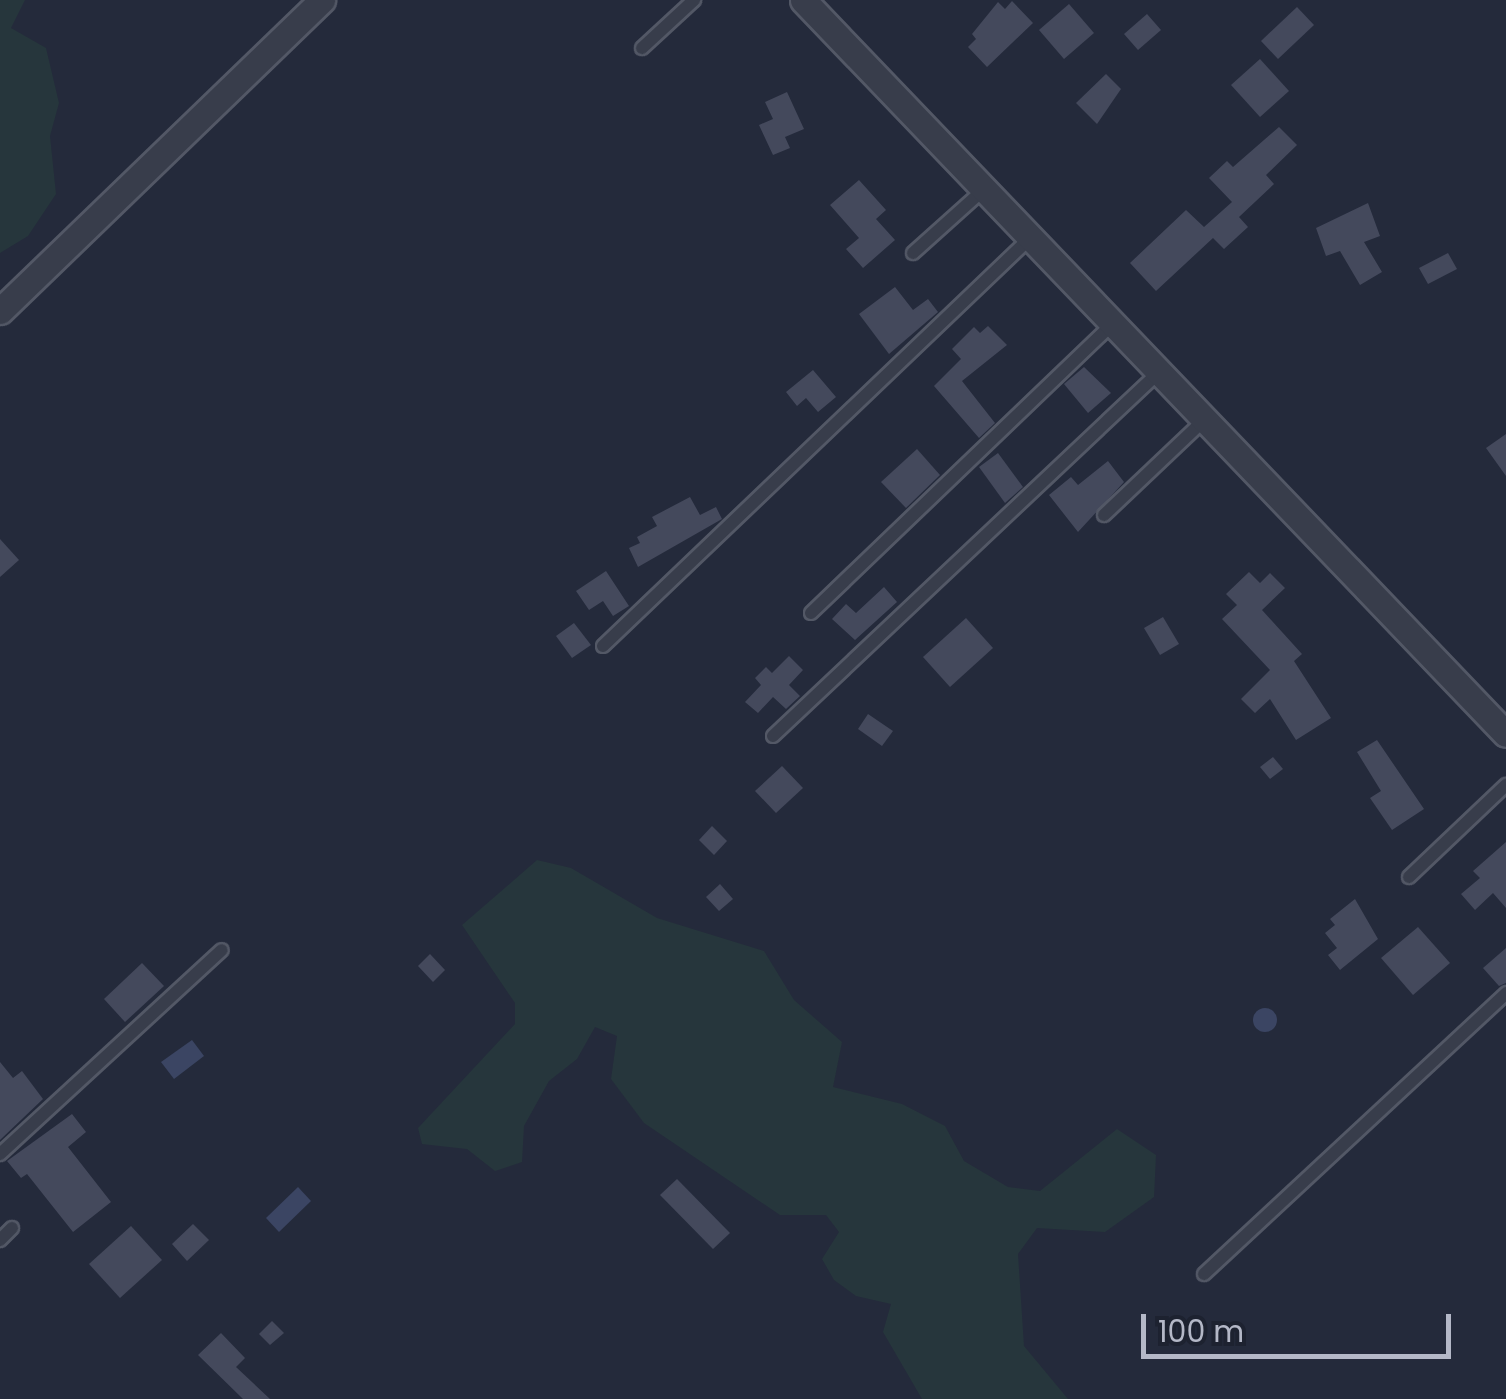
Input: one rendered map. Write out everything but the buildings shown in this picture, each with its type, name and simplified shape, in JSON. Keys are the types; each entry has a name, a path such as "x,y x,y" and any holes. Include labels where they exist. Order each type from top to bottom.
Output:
{"street":[{"path":"0,311 322,0"},
{"path":"804,0 1506,734"}],"lane":[{"path":"642,48 694,0"},
{"path":"913,253 982,190"},
{"path":"603,646 1029,239"},
{"path":"811,614 1112,324"},
{"path":"772,736 1158,374"},
{"path":"1104,515 1204,421"},
{"path":"1409,877 1506,785"},
{"path":"0,1154 222,950"},
{"path":"1204,1274 1506,994"},
{"path":"0,1240 12,1228"}],"shaded area":[{"path":"0,0 25,0 11,28 46,48 59,103 50,136 56,194 28,236 0,253"},
{"path":"537,860 571,868 657,918 764,951 794,1000 842,1042 833,1087 902,1104 945,1126 964,1161 1008,1187 1040,1191 1117,1129 1156,1155 1154,1197 1105,1232 1037,1228 1018,1254 1024,1346 1068,1399 922,1399 883,1332 891,1304 856,1296 834,1280 822,1259 839,1232 826,1215 780,1215 644,1123 611,1079 617,1036 595,1027 577,1059 549,1081 524,1126 522,1162 495,1171 467,1149 422,1144 418,1128 515,1024 515,1003 462,925"}],"water":[{"path":"1265,1008 1277,1020 1265,1032 1253,1020"},
{"path":"192,1040 204,1056 174,1079 161,1062"},
{"path":"298,1187 311,1201 279,1232 266,1218"}]}
